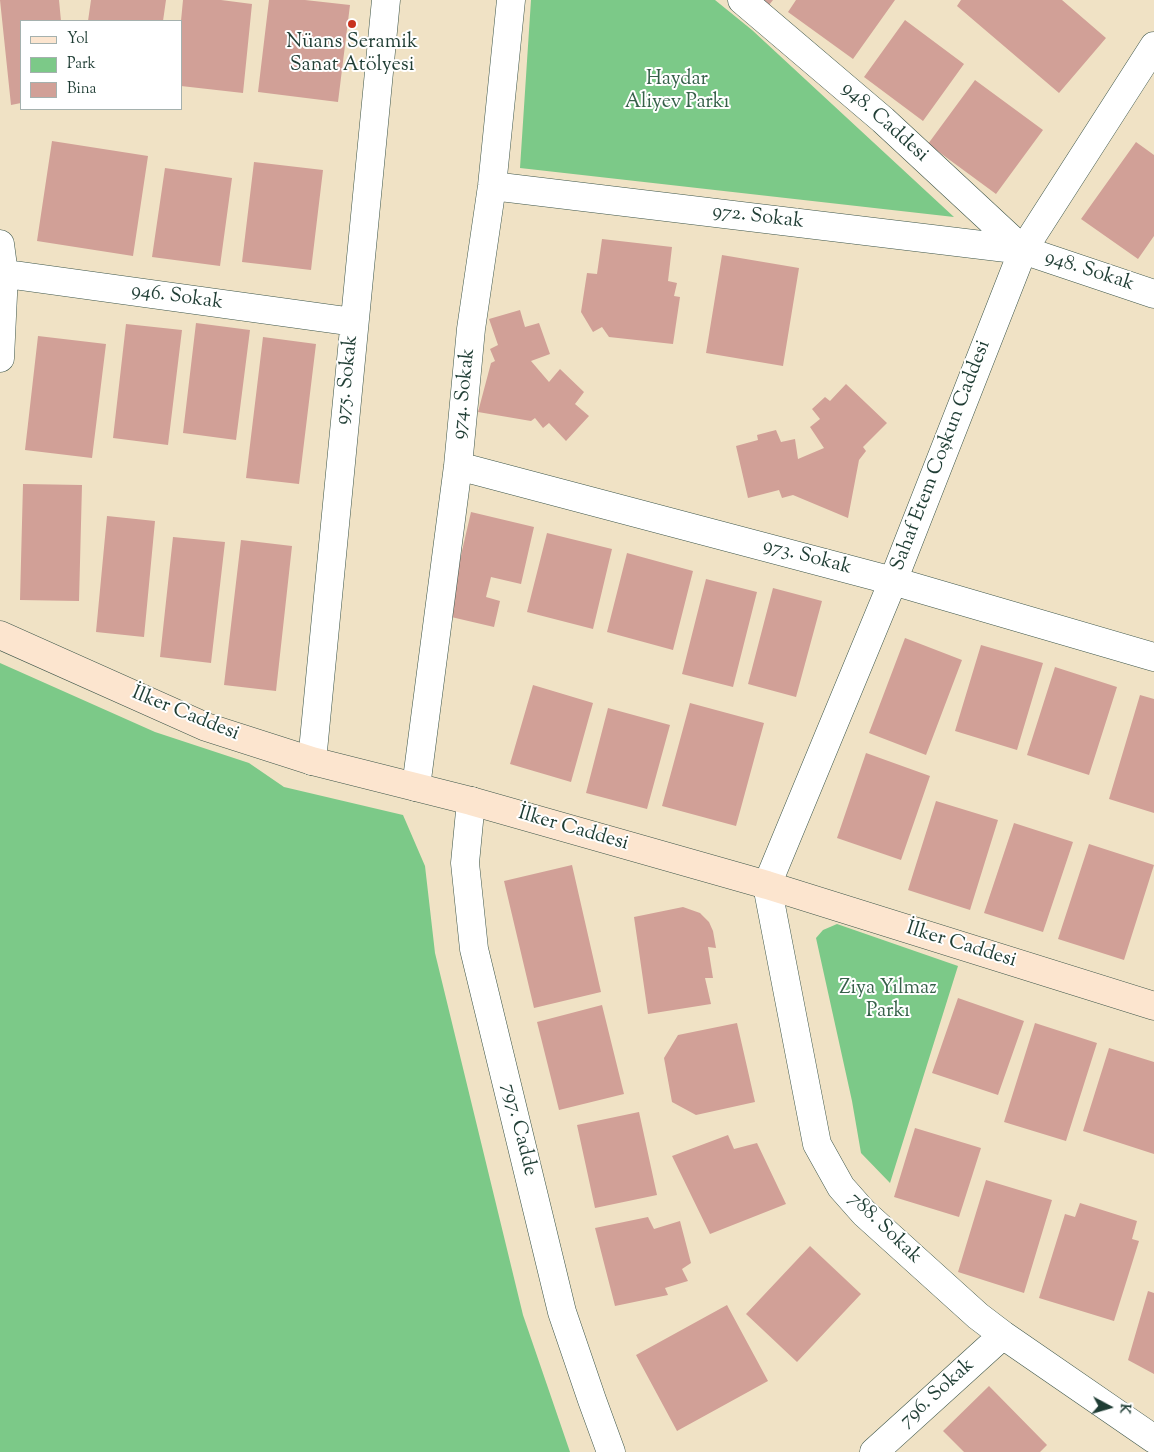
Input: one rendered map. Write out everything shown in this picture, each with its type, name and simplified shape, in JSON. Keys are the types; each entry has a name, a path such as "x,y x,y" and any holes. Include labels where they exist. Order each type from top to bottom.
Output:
{"main road":[{"name":"İlker Caddesi","path":"0,635 206,727 312,761 471,801 767,885 1152,1000"}],"street":[{"name":"975. Sokak","path":"312,761 386,0"},
{"name":"974. Sokak","path":"416,787 458,466 471,329 492,186 511,0"},
{"name":"948. Caddesi","path":"742,0 883,120 1023,250"},
{"name":"Sahaf Etem Coşkun Caddesi","path":"767,885 893,580 1023,250 1154,46"},
{"name":"972. Sokak","path":"492,186 1023,250"},
{"path":"0,244 2,274 0,358"},
{"name":"948. Sokak","path":"1023,250 1154,294"},
{"name":"946. Sokak","path":"2,274 354,322"},
{"name":"973. Sokak","path":"458,466 893,580 1154,657"},
{"name":"797. Cadde","path":"471,801 465,863 474,949 562,1312 611,1452"},
{"name":"788. Sokak","path":"767,885 817,1144 841,1187 864,1213 978,1316 1002,1335 1154,1439"},
{"name":"796. Sokak","path":"874,1452 1002,1335"}],"green space":[{"name":"Haydar Aliyev Parkı","path":"531,0 715,0 752,30 954,217 520,168"},
{"path":"0,663 155,732 249,763 284,787 403,815 425,866 435,953 523,1315 570,1452 0,1452"},
{"name":"Ziya Yılmaz Parkı","path":"837,924 958,966 890,1183 861,1153 852,1101 816,938 823,930"}],"building":[{"path":"0,0 59,0 61,20 20,20 20,103 11,105"},
{"path":"91,0 166,0 163,20 88,20"},
{"path":"183,0 221,0 252,4 243,93 182,86 181,20"},
{"path":"269,0 305,0 350,5 338,102 258,92"},
{"path":"762,0 773,0 769,5"},
{"path":"796,0 895,0 853,59 788,12"},
{"path":"961,0 1062,0 1106,38 1059,93 957,6"},
{"path":"905,20 964,64 923,121 864,77"},
{"path":"975,80 1043,130 996,194 928,144"},
{"path":"52,141 148,156 133,256 37,241"},
{"path":"1136,142 1154,155 1154,236 1138,259 1081,219"},
{"path":"254,162 323,170 311,270 242,262"},
{"path":"165,168 232,178 220,266 152,257"},
{"path":"602,239 672,247 668,281 677,283 674,296 680,297 673,344 609,337 602,327 593,332 581,312 587,273 597,274"},
{"path":"722,255 799,268 783,366 706,353"},
{"path":"520,310 525,327 539,323 550,354 531,361 549,382 560,369 584,392 575,404 589,416 566,441 549,423 543,428 535,418 531,421 478,412 491,363 495,361 490,349 498,345 489,319"},
{"path":"196,323 250,330 236,440 183,433"},
{"path":"126,324 182,330 168,445 113,438"},
{"path":"38,336 106,344 92,458 25,450"},
{"path":"263,337 316,344 299,484 246,478"},
{"path":"846,384 887,423 863,447 866,451 859,460 848,518 793,495 782,498 779,490 748,498 736,446 758,440 757,435 776,430 781,442 795,439 798,459 824,448 810,427 820,419 812,409 825,397 830,401"},
{"path":"23,484 82,485 79,601 20,600"},
{"path":"471,512 534,527 521,584 491,577 486,597 500,601 494,627 447,616"},
{"path":"107,516 155,521 144,637 96,632"},
{"path":"547,533 612,549 593,629 527,612"},
{"path":"173,537 225,542 211,663 160,657"},
{"path":"241,540 292,546 276,691 224,685"},
{"path":"627,553 693,571 673,650 607,632"},
{"path":"706,579 757,592 733,687 682,674"},
{"path":"773,588 822,601 796,697 748,684"},
{"path":"905,638 962,660 926,755 869,733"},
{"path":"981,645 1043,663 1017,750 955,731"},
{"path":"1055,667 1117,687 1089,775 1027,755"},
{"path":"533,685 593,703 571,782 510,764"},
{"path":"1140,695 1154,699 1154,813 1109,799"},
{"path":"690,703 764,723 736,826 662,806"},
{"path":"608,708 670,725 647,809 586,793"},
{"path":"866,753 930,776 901,860 837,838"},
{"path":"936,801 998,820 970,910 908,890"},
{"path":"1014,823 1073,842 1043,932 984,913"},
{"path":"1089,844 1154,865 1124,960 1058,939"},
{"path":"572,865 601,992 534,1008 504,881"},
{"path":"683,907 700,913 709,922 713,931 716,948 708,947 713,978 705,978 711,1004 648,1014 634,917"},
{"path":"958,998 1024,1021 998,1095 932,1073"},
{"path":"602,1005 624,1094 559,1110 537,1022"},
{"path":"737,1023 755,1102 696,1115 672,1102 664,1058 678,1035"},
{"path":"1035,1023 1097,1043 1066,1141 1004,1122"},
{"path":"1109,1048 1154,1062 1154,1154 1083,1131"},
{"path":"639,1112 657,1195 595,1208 577,1125"},
{"path":"915,1128 981,1148 959,1217 894,1197"},
{"path":"728,1135 734,1149 757,1143 786,1204 710,1234 672,1156"},
{"path":"986,1180 1052,1200 1024,1293 958,1272"},
{"path":"1080,1203 1137,1221 1132,1239 1139,1241 1114,1321 1039,1298 1065,1214 1075,1217"},
{"path":"648,1217 654,1229 680,1221 691,1263 682,1269 688,1281 665,1288 668,1295 615,1306 595,1228"},
{"path":"810,1246 861,1294 797,1362 746,1314"},
{"path":"1148,1291 1154,1293 1154,1374 1128,1360"},
{"path":"727,1305 768,1381 677,1431 636,1355"},
{"path":"989,1386 1047,1445 1040,1452 964,1452 943,1431"}],"place":[{"name":"Nüans Seramik Sanat Atölyesi","path":"352,24"}]}
